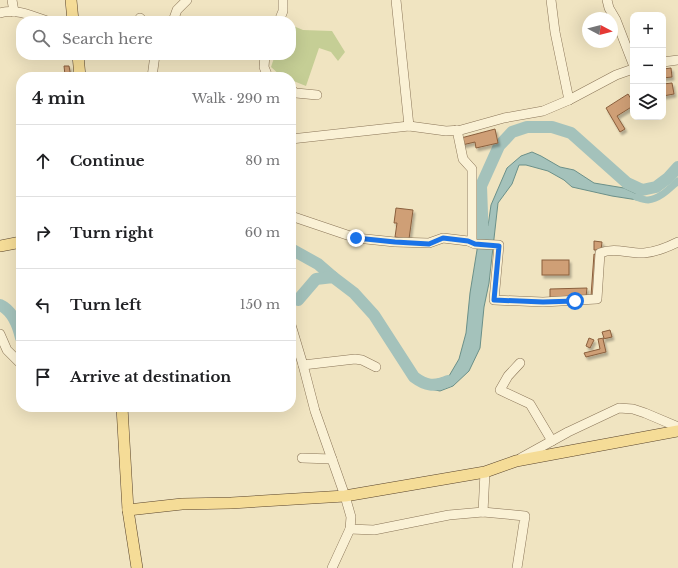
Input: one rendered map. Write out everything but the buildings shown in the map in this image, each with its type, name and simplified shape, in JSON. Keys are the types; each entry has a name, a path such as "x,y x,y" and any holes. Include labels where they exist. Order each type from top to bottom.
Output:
{"main road":[{"path":"70,0 72,16"},
{"path":"78,60 80,72"},
{"path":"0,246 16,243"},
{"path":"122,412 128,510 137,568"},
{"path":"128,510 182,504 230,503 345,496 485,472 516,461 678,431"}],"street":[{"path":"12,0 14,12"},
{"path":"175,16 177,10 187,0"},
{"path":"281,16 283,11 283,0"},
{"path":"396,0 409,126"},
{"path":"551,0 555,32 569,100"},
{"path":"607,0 630,56"},
{"path":"0,13 5,11 33,16"},
{"path":"153,72 154,60"},
{"path":"265,60 264,67 266,72"},
{"path":"666,62 678,60"},
{"path":"296,138 409,126 457,130 504,118 543,111 569,100 616,75 630,70"},
{"path":"296,93 317,95"},
{"path":"457,130 463,159 472,170 473,243"},
{"path":"296,218 356,238 429,244 443,238 499,246 494,300 543,302 597,299 600,253 608,250 644,253 678,242"},
{"path":"0,334 3,351 16,360"},
{"path":"296,342 315,411 351,517 350,530 332,568"},
{"path":"303,365 355,359 362,360 376,367"},
{"path":"520,363 508,376 500,390 530,404 552,441"},
{"path":"516,461 552,441 619,408 632,409 645,413 678,427"},
{"path":"302,458 332,459"},
{"path":"483,512 485,472"},
{"path":"350,530 374,530 449,515 483,512 525,516 517,568"}],"green space":[{"path":"296,27 303,30 332,31 345,52 338,61 331,52 319,48 306,86 296,82 296,72 277,72 271,67 273,60 296,60"}],"water":[{"path":"532,152 560,167 574,170 594,183 624,188 645,198 644,201 572,187 564,180 548,171 526,165 519,165 512,184 498,203 480,348 469,371 453,386 440,391 430,389 435,380 449,376 459,359 466,333 470,293 477,250 477,224 488,226 491,205 507,168 521,156"}],"waterway":[{"path":"483,242 481,186 499,146 512,132 527,127 552,127 571,133 627,183 642,190 656,187 668,178 678,167"},
{"path":"636,197 648,200 657,198 678,181"},
{"path":"296,252 318,264 333,277"},
{"path":"298,300 316,279 333,277 354,293 374,315 414,377 430,385 448,381"},
{"path":"0,305 12,315 16,323"}],"route":[{"path":"356,238 429,244 443,238 468,241 475,244 499,246 494,300 543,302 575,301"}]}
